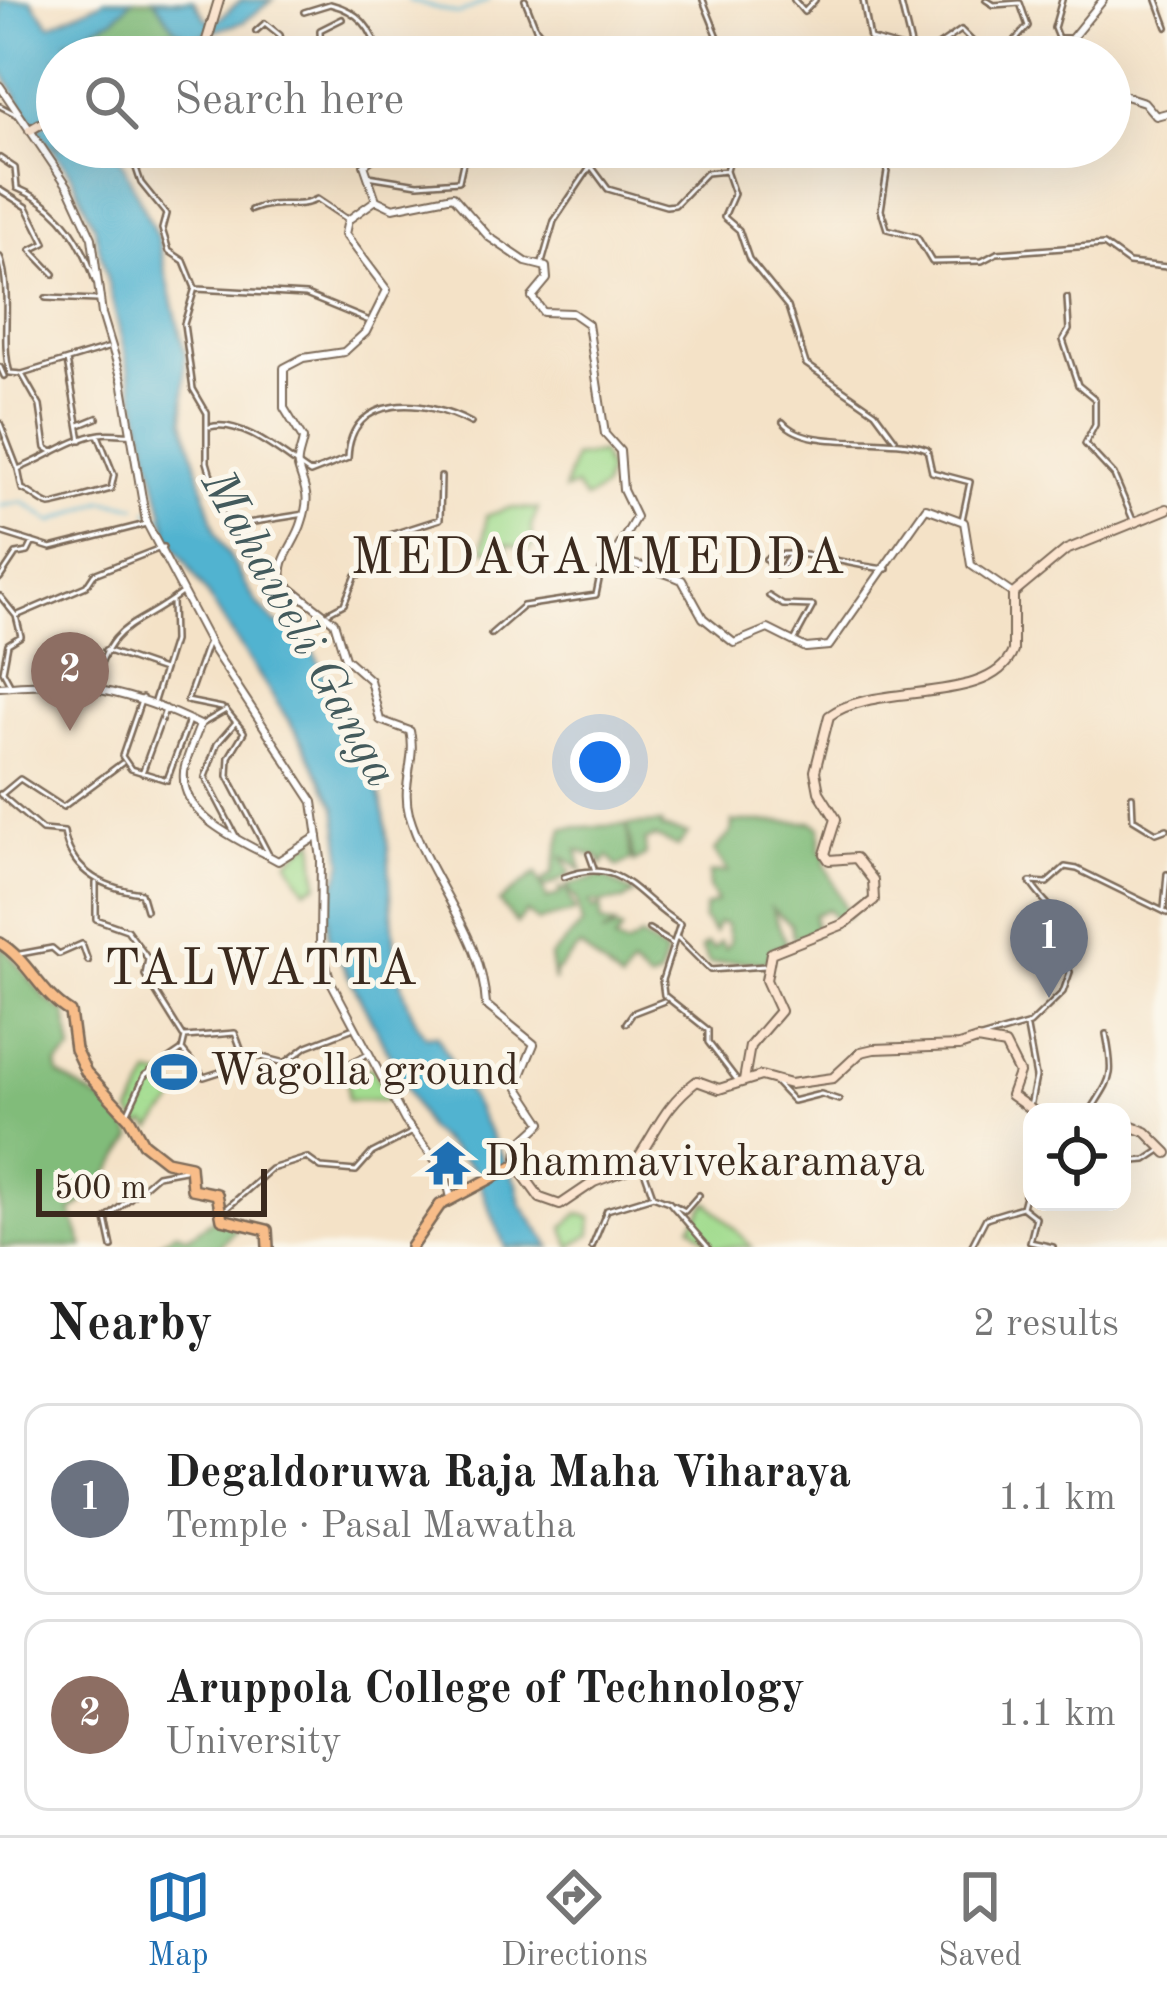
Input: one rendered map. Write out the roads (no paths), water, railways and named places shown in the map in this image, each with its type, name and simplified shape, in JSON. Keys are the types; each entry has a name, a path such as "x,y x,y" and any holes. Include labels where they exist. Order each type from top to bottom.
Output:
{"main road":[{"path":"210,36 219,0"},
{"path":"32,129 36,127"},
{"path":"743,1081 750,1046 780,1011 766,967 776,950 797,947 844,924 874,900 865,865 856,857 829,860 825,854 836,819 820,792 815,771 829,716 864,697 943,692 998,669 1013,651 1013,594 1066,550 1167,508"},
{"path":"0,943 17,954 40,991 71,1015 82,1065 143,1143 168,1162 190,1166 192,1189 214,1191 225,1220 262,1226 269,1235 268,1247"},
{"path":"411,1247 436,1209 514,1166 553,1207 631,1168 646,1137 660,1126 666,1106 701,1080 718,1089 760,1077 790,1084 833,1078 861,1052 977,1040 1000,1042 1009,1049 1019,1073 1011,1095 1023,1104"},
{"path":"1131,1126 1147,1132 1165,1151"}],"street":[{"path":"525,0 543,36"},
{"path":"704,0 718,36"},
{"path":"794,0 804,12 815,0"},
{"path":"863,0 869,36"},
{"path":"900,0 909,36"},
{"path":"986,0 994,5 1020,2 1028,26 1019,36"},
{"path":"1057,36 1054,28 1062,0"},
{"path":"1074,36 1103,0"},
{"path":"1157,0 1167,27"},
{"path":"304,12 330,4 365,20 371,36"},
{"path":"320,36 320,30 342,19"},
{"path":"256,31 265,23 276,36"},
{"path":"0,86 36,135"},
{"path":"1131,98 1144,102 1156,116 1167,113"},
{"path":"0,106 19,116"},
{"path":"0,158 15,168 17,188 44,200 75,234 100,297"},
{"path":"56,168 95,246 100,297 132,433 147,524 208,640 313,802 320,943 351,1030 412,1132 445,1173 451,1198"},
{"path":"136,168 141,184 166,214 162,230 169,251 184,261 195,289 184,324 193,389 207,413 207,462 228,522 305,514"},
{"path":"366,168 376,200 393,208 447,196 458,198 489,237 549,273 534,290 536,308 572,313 590,330 605,434 620,451 623,490 636,517 601,571 597,595 523,606 490,634"},
{"path":"366,176 418,184 459,181 462,168"},
{"path":"541,266 554,221 590,168"},
{"path":"592,168 608,189 666,206 675,205 706,173 726,171"},
{"path":"727,168 734,194 724,217 739,230 749,259 788,307 806,364 875,412 895,440"},
{"path":"887,168 881,210 887,229 917,237 932,262 982,262 997,253 1104,245 1129,262 1167,267"},
{"path":"0,190 32,213 45,243 32,250 54,274"},
{"path":"251,210 277,200 300,207 317,200 348,220"},
{"path":"348,220 376,200"},
{"path":"348,220 348,245 372,266 387,290 373,322 344,352 303,358 284,368 284,408 303,439 298,465 308,484 305,514 280,574 283,582 327,614 345,658 370,680 376,715 410,731 414,750 406,775 408,810 465,921 487,983 486,1005 534,1045 517,1085 542,1123 516,1148 514,1166"},
{"path":"0,257 7,283 4,356 10,373"},
{"path":"195,289 306,295 342,314 373,322"},
{"path":"46,298 100,297"},
{"path":"1067,298 1069,330 1063,340 1078,385 1095,399 1095,425 1085,444 1114,476 1133,520"},
{"path":"0,367 2,377 22,374 110,347"},
{"path":"67,360 82,443"},
{"path":"22,374 40,406 45,456"},
{"path":"206,428 221,424 242,430 310,472 348,458 351,435 361,417 386,406 449,411 471,423"},
{"path":"79,425 97,418"},
{"path":"783,422 805,437 895,440 928,449 932,472 968,479 962,520 971,566 1013,594"},
{"path":"0,425 22,489 49,505 105,492 115,485 98,434"},
{"path":"18,469 98,434 132,433"},
{"path":"46,448 53,452"},
{"path":"36,462 39,471"},
{"path":"327,614 344,604 356,575 377,572 390,535 440,518 441,477"},
{"path":"614,557 646,563 659,574 682,580 703,618 734,644 765,629 815,650 829,646 853,607 887,569 924,509 962,520"},
{"path":"0,532 51,548 100,532 147,524"},
{"path":"0,578 16,554 28,551 34,540"},
{"path":"16,616 86,586 94,574 163,547"},
{"path":"790,556 776,575 766,559 778,553 819,553 833,564 887,569"},
{"path":"92,688 105,650 132,619 183,592"},
{"path":"0,596 16,616 21,636 8,644 3,671 11,686"},
{"path":"769,596 783,605 813,606 793,643"},
{"path":"153,702 176,622 172,600"},
{"path":"208,640 187,701 223,710 237,722 244,736 229,757 228,776 268,853"},
{"path":"105,650 164,670"},
{"path":"0,687 92,688 142,698 200,725"},
{"path":"142,698 122,763 63,807 20,779 0,795 42,830 64,832 70,857 97,881 142,893 146,910"},
{"path":"142,773 166,708"},
{"path":"223,710 200,725 184,768 185,786 213,824 283,860 308,838 318,836"},
{"path":"122,763 169,778 190,720"},
{"path":"237,722 217,744 205,777 238,840"},
{"path":"1132,796 1132,819 1156,833 1167,830"},
{"path":"589,854 595,868"},
{"path":"71,871 79,865"},
{"path":"977,1040 1026,1026 1063,992 1071,967 1062,958 1066,943 1061,915 1030,883 1047,883 1065,867 1077,869 1166,912 1167,874"},
{"path":"564,877 595,868 628,880 680,924 662,980 667,999 709,1030 708,1042 743,1081"},
{"path":"97,881 96,919 135,939 148,959 145,975 184,1037 182,1050 146,1075 126,1116"},
{"path":"650,929 675,946"},
{"path":"678,938 710,970 749,964 766,967"},
{"path":"17,954 52,948 59,954 82,944 88,961"},
{"path":"626,1023 633,1013 667,999"},
{"path":"1026,1026 1036,1076 1034,1103"},
{"path":"184,1037 235,1034 242,1052 285,1063 307,1046 351,1030"},
{"path":"1098,1103 1112,1072 1106,1034"},
{"path":"182,1050 203,1077 226,1070"},
{"path":"314,1082 368,1054"},
{"path":"760,1077 793,1101 821,1094 839,1100"},
{"path":"220,1214 284,1162 307,1158 321,1168 356,1171 373,1154 412,1132"},
{"path":"1131,1161 1165,1151"},
{"path":"639,1157 654,1197 685,1211 699,1195"},
{"path":"112,1247 106,1219 157,1175 176,1176 190,1166"},
{"path":"592,1247 608,1210 654,1197 669,1202 708,1247"},
{"path":"1022,1208 1023,1204"},
{"path":"971,1247 986,1218 1022,1208"},
{"path":"1022,1208 1036,1218 1030,1242 1044,1241 1053,1247"}],"water":[{"path":"0,0 31,0 50,25 105,0 132,0 113,19 77,36 36,36 34,124 0,68"},
{"path":"154,0 193,0 206,19 218,20 241,0 273,0 244,22 198,36 174,28"},
{"path":"66,168 125,168 158,239 185,354 184,420 216,533 256,602 276,623 305,638 314,652 380,797 396,953 411,1010 425,1036 437,1035 517,1184 521,1204 551,1247 505,1247 474,1169 427,1128 328,936 328,908 343,862 336,807 301,740 169,536 94,226"}],"waterway":[{"path":"408,0 459,14 488,0"},
{"path":"0,506 23,502 52,522 103,501 136,506"},
{"path":"148,511 163,518"}],"place":[{"name":"Aruppola College of Technology","path":"70,731"},
{"name":"Degaldoruwa Raja Maha Viharaya","path":"1049,998"},
{"name":"Wagolla ground","path":"174,1072"},
{"name":"Dhammavivekaramaya","path":"448,1163"}],"district":[{"name":"MEDAGAMMEDDA","path":"599,559"},
{"name":"TALWATTA","path":"262,970"}],"water label":[{"name":"Mahaweli Ganga","path":"298,629"}]}
